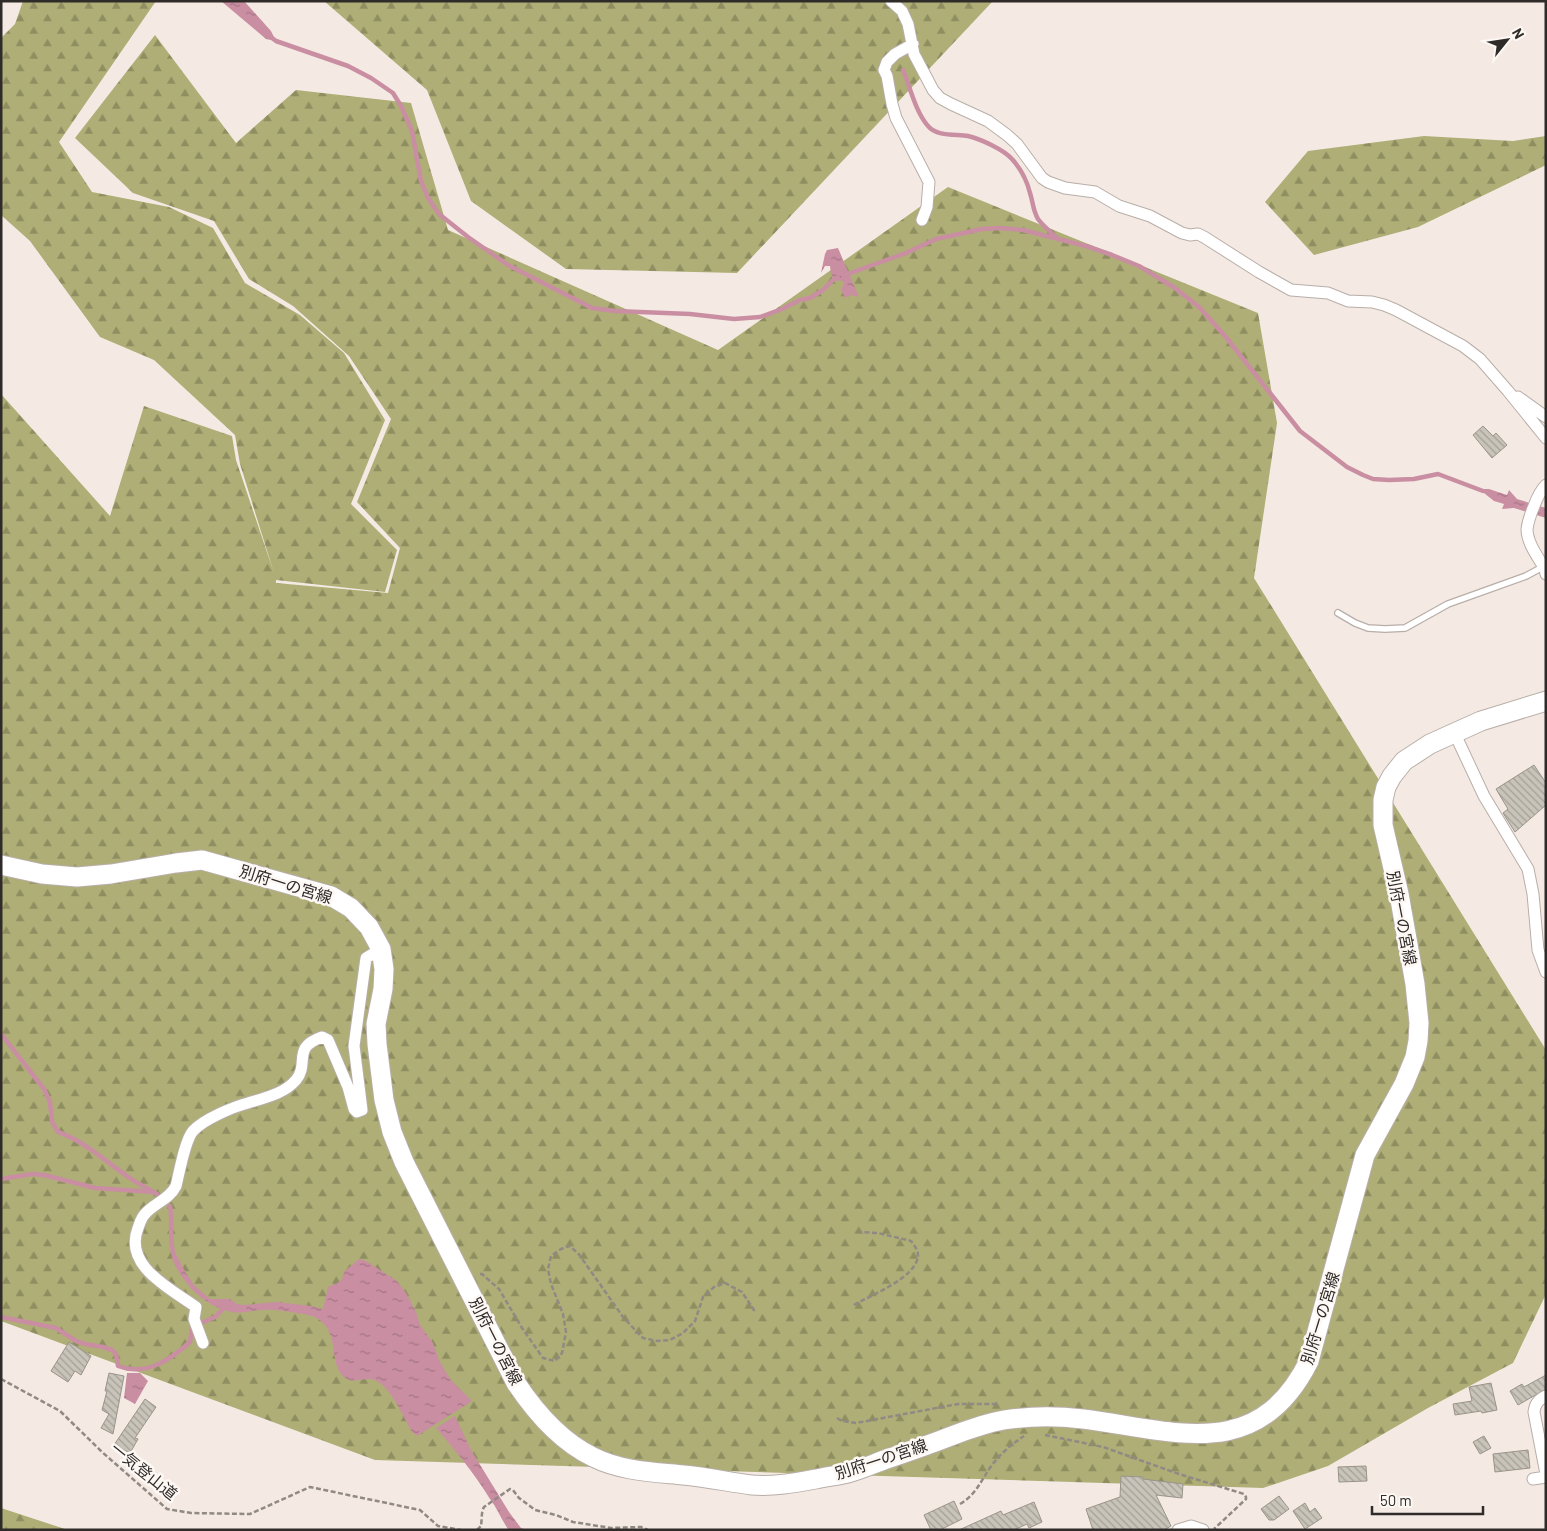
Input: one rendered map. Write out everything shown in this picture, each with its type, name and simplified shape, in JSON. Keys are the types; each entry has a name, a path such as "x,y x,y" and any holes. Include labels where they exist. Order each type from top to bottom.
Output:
{"main road":[{"name":"別府一の宮線","path":"1,865 42,874 77,877 111,874 202,860 331,896 351,908 369,927 380,949 384,969 383,989 376,1024 384,1100 392,1132 404,1162 516,1383 531,1406 554,1430 574,1446 595,1458 628,1469 754,1485 796,1483 851,1472 977,1427 1017,1418 1056,1417 1083,1419 1143,1430 1196,1435 1216,1433 1239,1428 1264,1416 1291,1391 1300,1379 1309,1361 1365,1156 1404,1084 1415,1057 1418,1041 1419,1023 1415,984 1399,894 1383,825 1383,800 1386,787 1404,761 1430,744 1481,721 1546,701"}],"street":[{"path":"892,1 902,11 908,24 914,54 932,90 940,98 988,121 1007,135 1017,144 1042,178 1064,188 1095,192 1124,208 1150,216 1182,233 1198,234 1291,290 1328,293 1348,301 1372,302 1396,310 1463,346 1480,359 1546,438"},
{"path":"913,44 895,54 887,62 884,70 896,118 929,182 928,207 922,220"},
{"path":"1508,391 1546,417"},
{"path":"1545,571 1530,542 1527,530 1536,500 1546,485"},
{"path":"1454,732 1484,796 1528,869 1534,894 1538,950 1546,972"},
{"path":"202,1343 194,1320 196,1307 161,1282 137,1257 134,1238 142,1217 153,1206 172,1193 176,1186 189,1138 193,1131 208,1120 226,1111 245,1103 275,1095 296,1080 300,1071 304,1050 311,1041 322,1037 328,1040 348,1087 354,1109 357,1112 362,1110 354,1046 366,958 380,949"},
{"path":"1533,1479 1546,1475 1534,1412 1538,1402 1546,1396"},
{"path":"1178,1530 1191,1526 1203,1530"}],"lane":[{"path":"1338,613 1354,623 1368,628 1405,628 1448,604 1526,576 1539,569 1545,571"}],"path":[{"path":"854,1305 906,1276 916,1264 918,1253 911,1241 878,1233 860,1232"},
{"path":"464,1278 482,1274 494,1284 543,1358 555,1361 562,1353 566,1332 563,1314 551,1284 548,1269 551,1256 561,1248 570,1246 578,1253 622,1317 643,1338 657,1341 670,1340 683,1333 695,1321 703,1297 714,1287 725,1283 742,1292 756,1313"},
{"name":"一気登山道","path":"1,1379 60,1410 102,1452 167,1509 191,1514 250,1514 310,1487 420,1510 438,1526 461,1530"},
{"path":"838,1418 842,1421 856,1423 958,1404 994,1403"},
{"path":"960,1504 973,1495 992,1464 1005,1450 1027,1434 1017,1418"},
{"path":"1043,1434 1103,1447 1179,1474 1244,1494 1246,1499 1214,1530"},
{"path":"477,1530 481,1526 482,1510 484,1507 510,1489 535,1510 556,1515 573,1522 601,1527 640,1527 648,1530"}],"green space":[{"path":"23,1 156,1 59,142 92,192 169,207 213,228 245,283 300,315 344,353 385,420 351,504 397,550 385,592 276,580 276,583 388,593 400,548 357,502 391,419 349,356 293,306 249,279 214,221 133,193 75,138 155,35 236,143 296,90 411,103 448,230 718,350 948,187 1258,313 1277,423 1254,578 1546,1050 1546,1294 1513,1363 1428,1408 1328,1466 1263,1488 375,1460 1,1321 1,394 110,516 144,406 232,436 236,460 274,573 240,464 235,435 154,360 100,337 30,241 1,215 1,38 15,24"},
{"path":"324,1 993,1 737,273 566,269 471,201 427,90"},
{"path":"1424,136 1513,141 1546,136 1546,165 1418,227 1314,255 1265,202 1308,151"},
{"path":"1,1508 68,1530 1,1530"}],"water":[{"path":"221,1 244,1 271,31 276,41 266,39"},
{"path":"838,248 859,297 851,295 845,298 841,289 844,284 843,281 835,280 831,274 830,266 825,266 821,273 827,250"},
{"path":"1479,489 1489,489 1507,495 1509,490 1517,499 1546,508 1546,518 1514,508 1502,509 1504,504 1494,501"},
{"path":"172,1247 194,1285 210,1299 230,1299 237,1304 244,1305 277,1302 323,1309 328,1287 339,1282 344,1272 359,1259 366,1261 397,1281 406,1293 416,1312 420,1325 433,1343 439,1360 450,1379 472,1401 417,1436 412,1432 392,1396 381,1384 371,1379 355,1381 343,1376 336,1364 330,1334 327,1327 321,1321 309,1315 284,1311 258,1310 236,1312 216,1307 201,1298 189,1286 173,1260 171,1254"},
{"path":"127,1373 140,1373 148,1381 135,1404 124,1398"},
{"path":"455,1416 471,1450 509,1512 521,1528 527,1530 508,1529 478,1480 436,1428"}],"building":[{"path":"1483,426 1493,436 1496,433 1507,445 1492,458 1473,435"},
{"path":"1534,765 1546,783 1546,805 1515,832 1503,813 1508,809 1496,789"},
{"path":"69,1342 91,1356 81,1375 75,1371 68,1382 51,1371"},
{"path":"109,1373 124,1376 113,1434 101,1428 109,1414 102,1410"},
{"path":"1546,1375 1546,1389 1518,1405 1510,1391 1522,1384 1524,1387"},
{"path":"1491,1383 1497,1410 1455,1415 1453,1404 1472,1401 1469,1387"},
{"path":"145,1399 156,1407 135,1438 138,1439 130,1453 114,1445"},
{"path":"1484,1436 1491,1448 1480,1454 1473,1442"},
{"path":"1528,1450 1530,1468 1495,1472 1493,1454"},
{"path":"1366,1466 1367,1481 1339,1482 1338,1467"},
{"path":"1121,1476 1143,1477 1143,1479 1183,1484 1182,1498 1156,1495 1171,1526 1164,1530 1093,1530 1086,1509 1120,1497"},
{"path":"1279,1496 1289,1509 1274,1520 1269,1520 1261,1509"},
{"path":"954,1501 962,1519 940,1530 931,1530 924,1515"},
{"path":"1034,1502 1042,1522 1029,1528 1027,1524 1014,1530 959,1530 1001,1511 1003,1515"},
{"path":"1305,1503 1310,1512 1315,1508 1322,1518 1305,1529 1293,1511"}],"waterway":[{"path":"272,38 348,66 371,78 393,93 412,131 421,181 428,198 439,214 508,265 592,308 615,311 690,314 734,319 760,317 800,300 810,298 823,290 834,279 838,278"},
{"path":"903,70 920,114 932,130 968,136 998,149 1012,159 1029,189 1038,219 1057,238"},
{"path":"845,275 906,253 936,239 982,229 1023,230 1086,246 1139,266 1175,288 1199,307 1225,336 1300,431 1347,467 1373,479 1414,479 1438,474 1483,491"},
{"path":"1,1034 44,1089 50,1102 52,1122 58,1132 85,1146 130,1179 157,1194"},
{"path":"1,1179 32,1174 44,1175 95,1188 153,1192"},
{"path":"170,1206 173,1252"},
{"path":"1,1317 56,1328 76,1341 112,1350 116,1354 118,1366 138,1369 148,1368 175,1354 190,1342 192,1327 215,1317 226,1306"}]}
